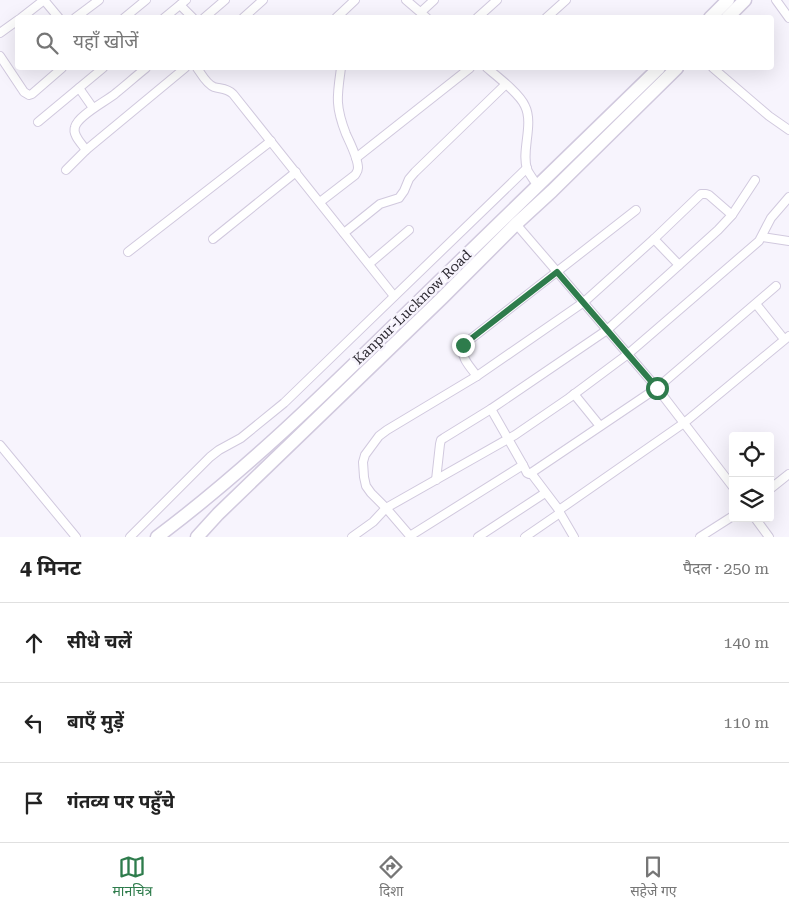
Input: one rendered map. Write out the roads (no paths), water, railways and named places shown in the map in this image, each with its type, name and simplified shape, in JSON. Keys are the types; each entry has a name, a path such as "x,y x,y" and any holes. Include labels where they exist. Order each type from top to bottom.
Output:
{"highway":[{"path":"713,15 728,0"},
{"path":"730,15 745,0"},
{"name":"Kanpur-Lucknow Road","path":"196,537 552,191 657,70"},
{"name":"Kanpur-Lucknow Road","path":"157,537 236,474 330,388 537,185 675,70"}],"street":[{"path":"25,15 44,0 56,15"},
{"path":"79,15 99,0"},
{"path":"128,15 146,0"},
{"path":"207,15 224,0"},
{"path":"246,15 263,0"},
{"path":"339,15 355,0"},
{"path":"406,0 424,15"},
{"path":"421,12 434,0"},
{"path":"480,15 497,0"},
{"path":"549,15 566,0"},
{"path":"776,0 789,18"},
{"path":"168,15 183,2 191,15"},
{"path":"0,33 15,22"},
{"path":"0,56 24,92 29,95 60,70"},
{"path":"38,122 100,70"},
{"path":"86,150 75,134 75,125 78,120 116,93 144,70"},
{"path":"66,170 86,150 181,70"},
{"path":"198,70 209,84 230,90 394,296"},
{"path":"320,202 358,171 356,158 341,122 338,109 337,96 341,70"},
{"path":"356,158 467,70"},
{"path":"490,70 520,98 525,106 528,115 527,168 537,185"},
{"path":"715,70 769,116 789,130"},
{"path":"344,233 380,204 399,198 415,172 505,85"},
{"path":"78,88 94,108"},
{"path":"128,252 271,141"},
{"path":"130,537 210,457 241,438 284,403 527,168"},
{"path":"213,239 296,172"},
{"path":"436,480 441,440 492,409 607,330 718,230 732,214 755,180"},
{"path":"523,465 410,536 366,486 363,462 368,450 379,436 387,430 476,376 584,302 654,240 702,194 710,195 732,214"},
{"path":"352,537 373,522 386,508 508,439 628,354 759,241 771,218 789,197"},
{"path":"476,376 462,352 463,345 636,210"},
{"path":"516,224 657,388 729,482"},
{"path":"369,264 409,230"},
{"path":"762,237 789,242"},
{"path":"654,240 679,265"},
{"path":"531,474 657,388 776,286"},
{"path":"525,537 684,423 786,337 756,304"},
{"path":"574,394 600,426"},
{"path":"492,409 527,473 531,474 559,512 574,537"},
{"path":"0,445 76,537"},
{"path":"774,486 789,474"},
{"path":"478,537 545,493"},
{"path":"700,537 729,519"},
{"path":"758,522 769,537"}]}
